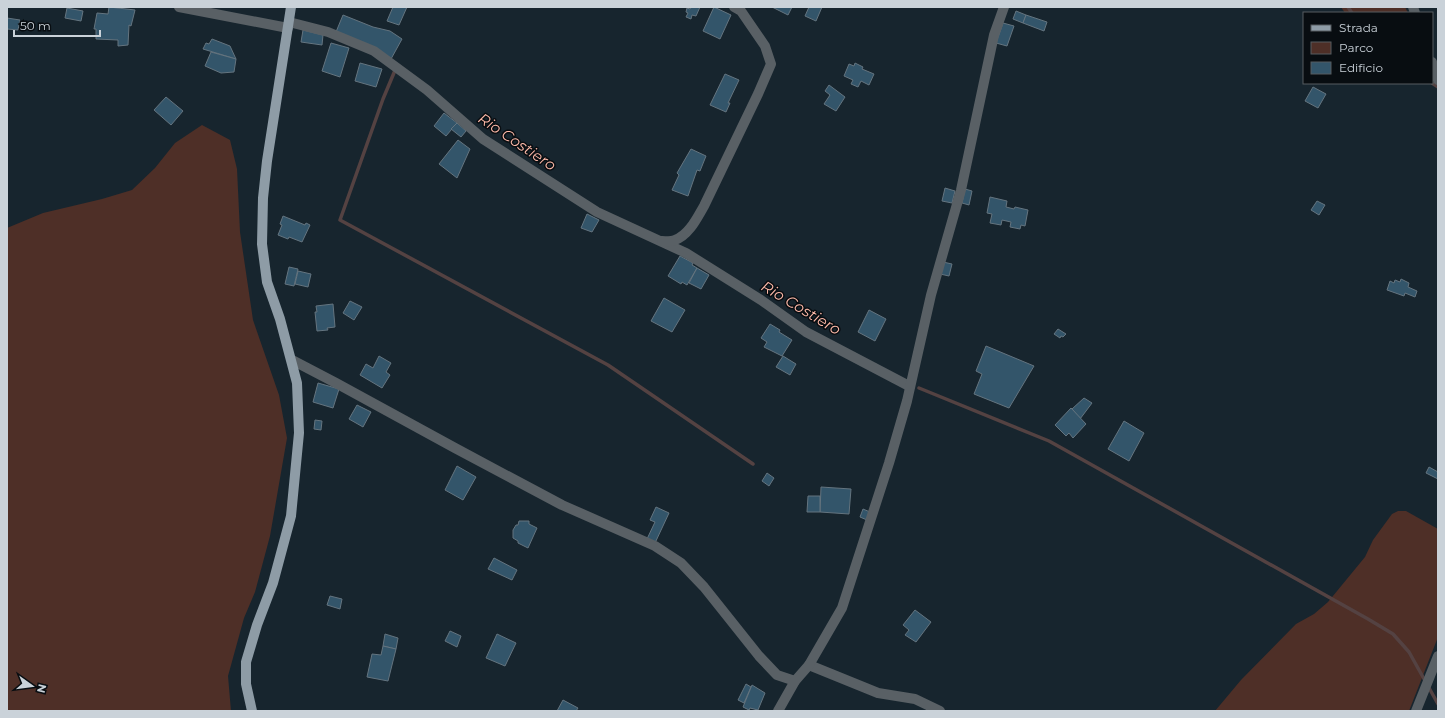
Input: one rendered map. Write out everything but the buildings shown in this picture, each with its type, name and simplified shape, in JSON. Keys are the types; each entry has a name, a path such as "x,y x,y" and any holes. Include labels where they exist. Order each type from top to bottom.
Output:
{"main road":[{"path":"252,711 246,684 246,662 257,625 273,583 291,516 299,433 297,382 292,360 267,282 262,244 262,221 267,161 291,7"}],"street":[{"path":"179,7 328,32 374,51 427,90 483,139 597,212 693,257 761,300 812,335 909,386"},
{"path":"661,241 674,241 682,237 695,221 704,206 771,64 765,46 741,11 734,7"},
{"path":"778,711 795,681 810,664 842,608 889,463 907,401 909,386 931,295 961,190 994,35 1004,7"},
{"path":"1433,65 1438,79"},
{"path":"292,360 336,382 562,505 654,546 681,563 704,587 759,656 777,675 795,681"},
{"path":"1416,711 1438,656"},
{"path":"810,664 878,693 915,699 940,711"}],"green space":[{"path":"1341,7 1405,7 1408,12 1344,12"},
{"path":"202,125 230,140 237,169 240,232 253,320 279,395 287,438 270,536 255,592 244,618 228,676 231,711 7,711 7,228 43,213 102,199 132,190 155,168 175,143"},
{"path":"1398,511 1406,511 1438,529 1438,637 1409,711 1215,711 1241,680 1296,624 1314,614 1328,602 1365,557 1373,540 1392,514"}],"waterway":[{"path":"1348,7 1351,12"},
{"path":"396,68 383,99 340,220 608,365 753,464"},
{"path":"1433,84 1438,87"},
{"path":"919,388 1049,441 1393,634 1409,652 1438,704"}],"water label":[{"name":"Rio Costiero","path":"517,142"},
{"name":"Rio Costiero","path":"801,308"}]}
